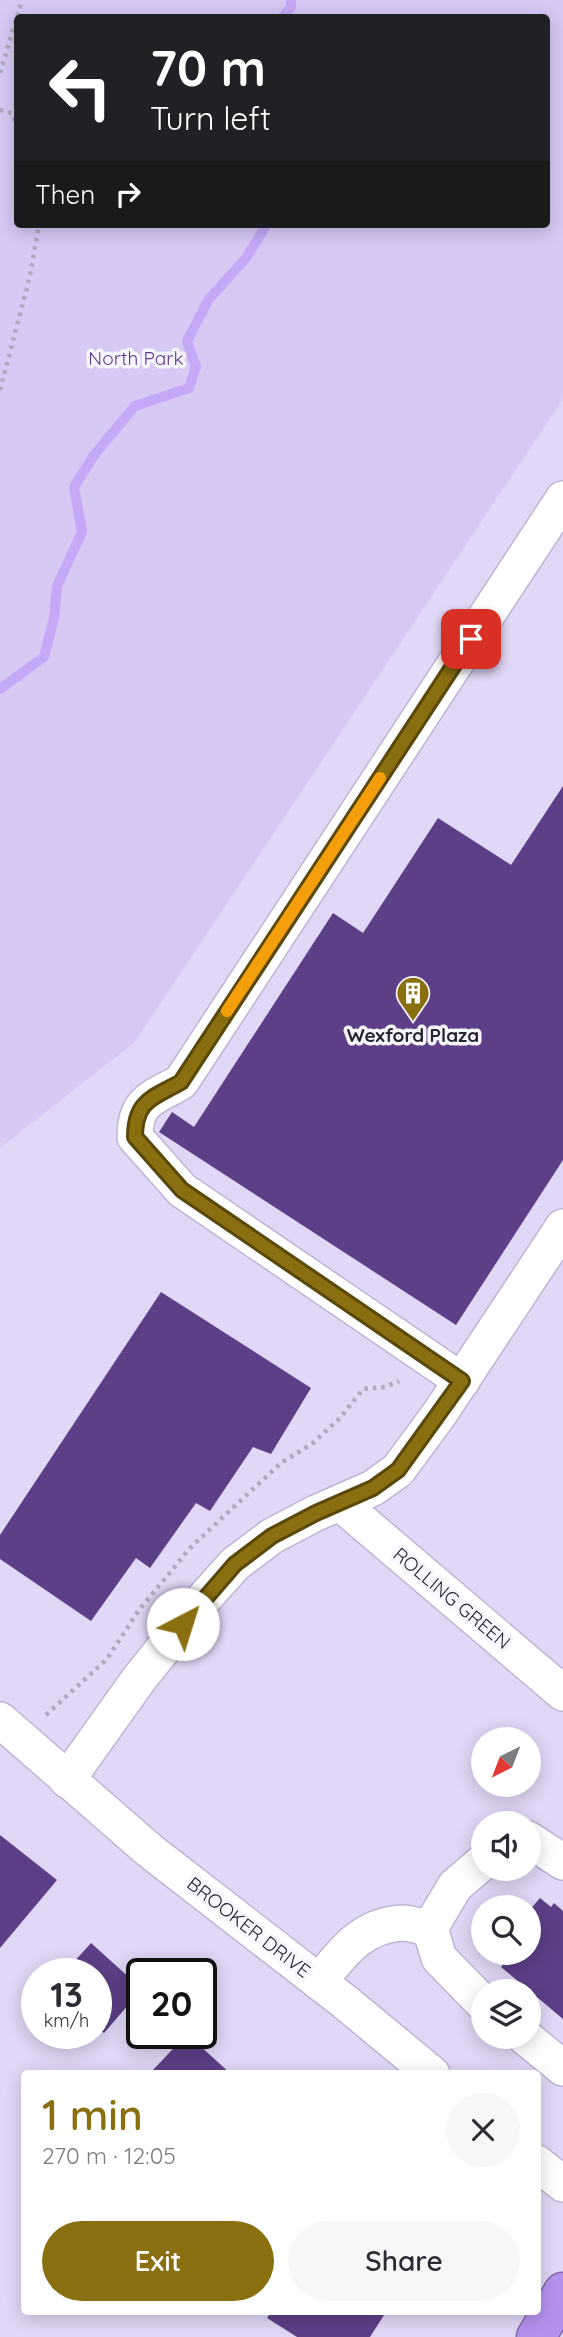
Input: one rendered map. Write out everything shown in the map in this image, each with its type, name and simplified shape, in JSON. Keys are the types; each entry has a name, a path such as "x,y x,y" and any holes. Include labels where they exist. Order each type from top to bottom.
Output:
{"highway":[{"path":"536,2337 563,2292"}],"street":[{"path":"462,1381 182,1190 135,1137 135,1119 147,1101 181,1082 563,499"},
{"path":"66,1780 146,1670 235,1564 272,1536 373,1488 398,1470 462,1381 563,1227"},
{"name":"ROLLING GREEN","path":"340,1503 563,1693"},
{"name":"BROOKER DRIVE","path":"0,1720 149,1850 427,2070"},
{"path":"541,1848 563,1862"},
{"path":"471,1872 455,1886 430,1928 439,1958 471,1991"},
{"path":"319,1982 349,1944 376,1929 403,1923 430,1928"},
{"path":"540,2049 563,2068"},
{"path":"541,2166 563,2184"}],"path":[{"path":"0,73 14,27"},
{"path":"0,390 30,276 38,228"}],"shaded area":[{"path":"563,399 563,2337 0,2337 0,1148 134,1043"}],"green space":[{"name":"North Park","path":"0,0 563,0 563,399 134,1043 0,1148"}],"building":[{"name":"Wexford Plaza","path":"563,786 563,1160 456,1325 159,1132 172,1112 194,1127 333,913 363,933 438,818 511,865"},
{"path":"161,1292 311,1388 271,1454 253,1447 210,1511 196,1503 150,1568 136,1558 91,1621 0,1559 0,1535"},
{"path":"0,1835 57,1880 0,1948"},
{"path":"541,1899 551,1907 554,1903 563,1911 563,2019 541,2001 541,1979 515,1979 501,1967 541,1965"},
{"path":"91,1943 108,1958 77,1958"},
{"path":"112,1962 126,1975 126,2008 112,2024"},
{"path":"173,2049 204,2049 227,2070 153,2070"},
{"path":"269,2315 384,2315 370,2337 297,2337 267,2318"}],"waterway":[{"path":"285,14 291,7 291,0"},
{"path":"0,689 44,657 54,618 57,586 82,532 74,487 94,455 135,406 189,388 196,367 187,341 209,299 246,258 265,228"}],"slow traffic":[{"path":"227,1011 380,778"}],"place":[{"name":"Wexford Plaza","path":"413,1023"}],"route":[{"path":"183,1624 235,1564 272,1536 373,1488 398,1470 462,1381 182,1190 135,1137 135,1119 147,1101 181,1082 471,639"}]}
